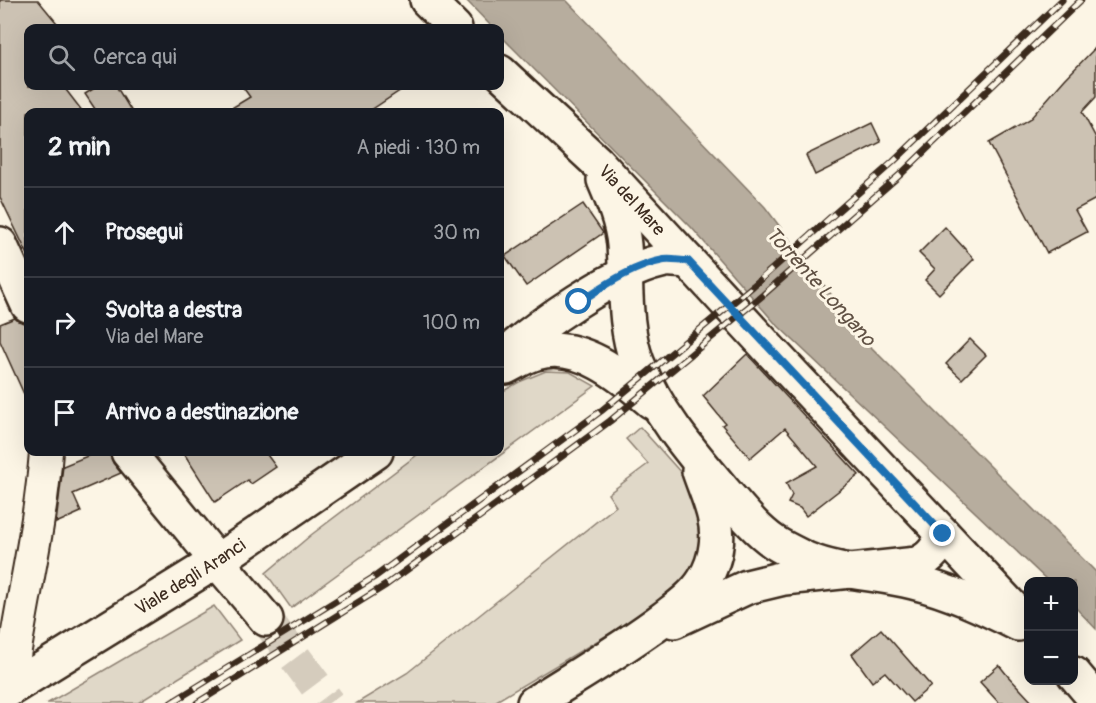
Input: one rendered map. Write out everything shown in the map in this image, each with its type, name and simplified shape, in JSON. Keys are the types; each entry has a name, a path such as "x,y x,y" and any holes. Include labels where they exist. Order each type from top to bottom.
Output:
{"street":[{"path":"427,0 451,24"},
{"name":"Via del Mare","path":"504,76 597,162 1024,619"},
{"path":"597,162 620,221 626,320 637,362 658,407 692,453 750,521 774,542 806,559 844,571 911,581 947,591 983,606 1024,627"},
{"path":"0,244 24,296"},
{"path":"504,356 579,302 624,275 661,260 688,261"},
{"path":"504,369 538,352 562,351 582,355 623,377 658,407"},
{"path":"534,703 637,638 687,600 704,580 712,563 716,546 716,526 711,504 692,453"},
{"path":"4,692 36,537 46,456"},
{"path":"131,456 266,619"},
{"name":"Viale degli Aranci","path":"4,692 217,561 370,456"},
{"path":"637,638 747,587 784,578 917,564 930,558 937,549 943,534"},
{"path":"1078,679 1096,700"}],"shaded area":[{"path":"546,371 570,372 595,386 504,452 504,391"},
{"path":"640,427 691,484 703,511 699,561 676,594 493,703 357,703 407,673 616,506 608,494 648,464 626,439"},
{"path":"416,456 499,456 291,608 266,573 311,535"},
{"path":"214,606 240,640 138,703 48,703"}],"water":[{"name":"Torrente Longano","path":"466,0 566,0 765,207 870,346 1096,572 1096,629 1078,610 1078,577 1044,577 774,322 691,227 504,39 504,24 489,24"}],"building":[{"path":"0,0 38,0 58,24 24,24 24,90 66,90 80,108 24,108 24,247 0,197"},
{"path":"1096,47 1096,97 1082,112 1096,138 1096,199 1075,210 1087,232 1047,253 989,143 1029,120"},
{"path":"92,90 118,90 130,108 94,108 85,94"},
{"path":"245,90 401,90 374,108 232,108 250,97"},
{"path":"872,123 881,142 815,175 806,155"},
{"path":"583,204 603,233 526,286 505,256"},
{"path":"945,227 974,259 939,294 925,280 935,269 919,253"},
{"path":"15,318 24,322 24,394 0,341 0,324"},
{"path":"970,339 986,355 962,379 946,364"},
{"path":"747,354 859,475 806,516 800,508 788,503 792,495 786,483 817,466 785,428 750,458 722,425 725,423 703,396"},
{"path":"87,456 111,456 113,463 121,473 73,494 81,512 56,523 63,466"},
{"path":"186,456 268,456 276,467 251,484 248,480 215,502"},
{"path":"881,629 931,686 912,702 885,672 872,682 852,654"},
{"path":"999,665 1033,703 999,703 980,682"}],"tunnel":[{"path":"266,619 329,703"}],"railway":[{"path":"171,703 376,576 601,411 753,286 893,162 1062,0"},
{"path":"197,703 386,585 610,421 763,295 902,173 1081,0"}],"route":[{"path":"579,302 624,275 645,266 661,260 688,261 943,534"}]}
